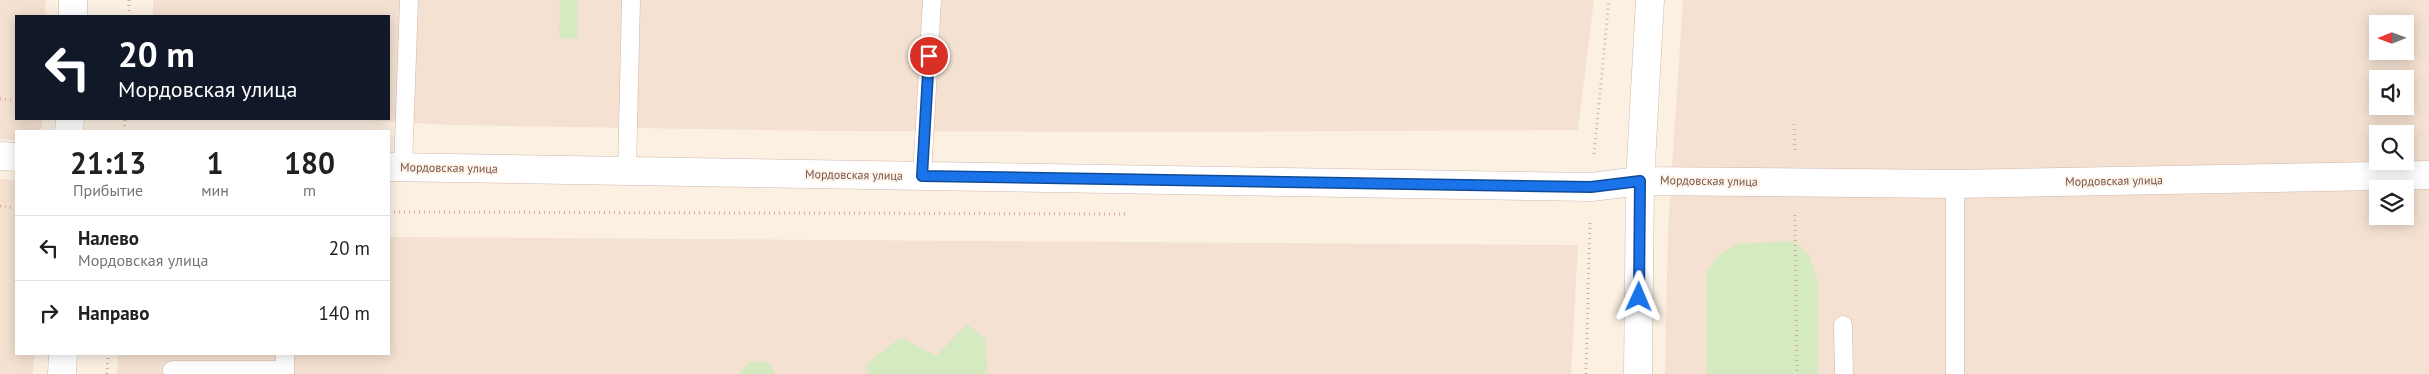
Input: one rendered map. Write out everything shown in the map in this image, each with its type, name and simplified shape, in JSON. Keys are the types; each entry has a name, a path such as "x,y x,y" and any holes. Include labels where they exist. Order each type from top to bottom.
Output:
{"street":[{"path":"73,0 73,15"},
{"path":"1638,374 1640,181 1650,0"},
{"path":"0,156 15,157"},
{"name":"Мордовская улица","path":"396,167 1591,187 1640,181 1955,184 2429,175"},
{"path":"62,374 63,355"}],"lane":[{"path":"396,167 409,0"},
{"path":"627,171 631,0"},
{"path":"922,176 932,0"},
{"path":"1955,184 1955,374"},
{"path":"1843,324 1844,374"},
{"path":"172,370 285,366"}],"path":[{"path":"129,0 129,15"},
{"path":"0,99 15,100"},
{"path":"1794,124 1797,374"},
{"path":"0,206 15,208"},
{"path":"390,212 1134,214"},
{"path":"107,374 108,355"}],"shaded area":[{"path":"0,0 46,0 45,15 15,15 15,120 42,120 42,128 39,130 15,130 15,140 0,139"},
{"path":"153,0 1594,0 1578,130 826,131 451,125 364,120 390,120 390,15 153,15"},
{"path":"1683,0 2429,0 2429,374 1665,374 1668,228"},
{"path":"0,179 15,180 15,355 34,355 33,374 0,374"},
{"path":"390,237 1578,245 1571,374 117,374 118,355 390,355"}],"green space":[{"path":"560,0 578,0 577,39 559,38"},
{"path":"1794,241 1809,255 1818,280 1818,374 1707,374 1707,272 1717,256 1737,244"},
{"path":"967,324 985,338 988,374 868,374 866,364 901,337 936,356"},
{"path":"750,362 770,362 775,374 739,374"}],"route":[{"path":"929,56 922,176 1591,187 1640,181 1639,297"}]}
